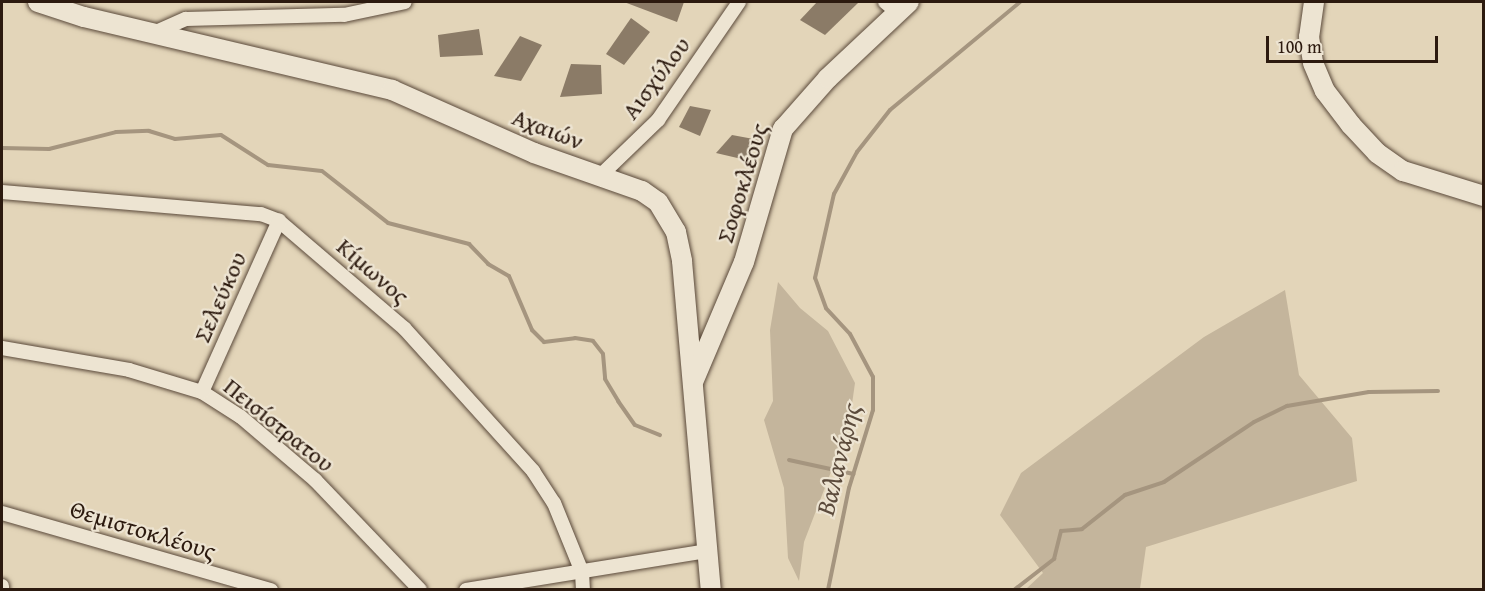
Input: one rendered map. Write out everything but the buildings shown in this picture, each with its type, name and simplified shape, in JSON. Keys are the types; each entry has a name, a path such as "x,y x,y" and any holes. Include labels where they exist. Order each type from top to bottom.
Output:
{"main road":[{"name":"Αχαιών","path":"38,2 154,33 392,90 653,198 674,226 682,261 711,590"},
{"path":"1314,2 1309,37 1313,63 1325,91 1351,125 1377,153 1403,171 1484,196"},
{"name":"Σοφοκλέους","path":"692,385 744,262 783,129 804,102 897,5"}],"street":[{"path":"154,33 186,19 344,15 405,2"},
{"name":"Αισχύλου","path":"600,176 657,120 739,2"},
{"name":"Κίμωνος","path":"2,192 261,214 279,221 409,332 529,466 548,490 582,572 583,590"},
{"name":"Σελεύκου","path":"202,392 279,221"},
{"name":"Πεισίστρατου","path":"2,348 129,370 202,392 241,417 315,480 420,590"},
{"name":"Θεμιστοκλέους","path":"2,513 271,590"},
{"path":"466,590 708,551"}],"shaded area":[{"path":"778,282 800,308 828,331 855,383 849,425 804,542 799,581 788,558 784,488 764,420 773,401 770,330"},
{"path":"1285,290 1299,375 1352,438 1357,481 1146,547 1140,589 1026,589 1043,573 1000,515 1021,473 1204,337"}],"waterway":[{"name":"Βαλανάρης","path":"828,590 849,488 873,410 873,377 850,334 826,308 815,278 834,194 857,152 890,110 1020,2"},
{"path":"2,148 49,149 116,132 149,131 175,139 221,135 268,165 322,171 388,223 469,244 488,264 509,276 532,330 544,342 575,338 593,341 603,354 605,379 635,425 660,435"},
{"path":"1014,590 1054,559 1061,531 1082,529 1125,495 1164,482 1254,422 1287,406 1369,392 1438,391"},
{"path":"789,460 853,474"}]}
